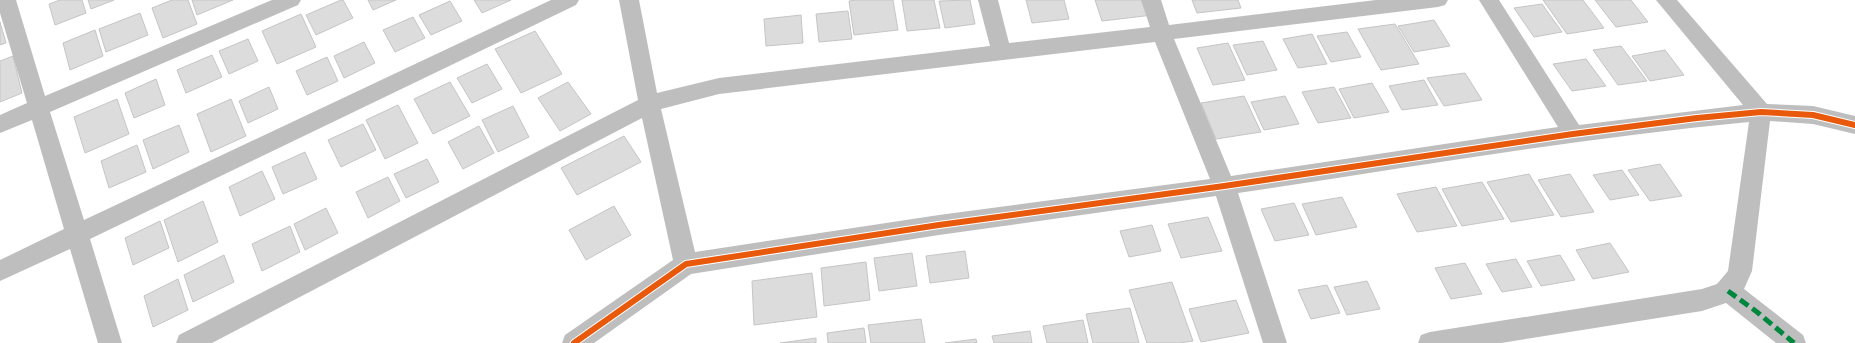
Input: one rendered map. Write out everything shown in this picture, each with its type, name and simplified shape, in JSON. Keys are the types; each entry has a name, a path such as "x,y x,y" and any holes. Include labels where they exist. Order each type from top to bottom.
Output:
{"street":[{"path":"0,124 291,0"},
{"path":"0,271 570,0"},
{"path":"629,0 649,104 686,264"},
{"path":"988,0 1001,52"},
{"path":"1151,0 1162,34 1224,186 1276,343"},
{"path":"188,343 649,104 719,86 1162,34 1323,7 1438,0"},
{"path":"1489,0 1573,134"},
{"path":"1430,343 1702,300 1716,297 1728,291 1737,282 1740,271 1761,112 1666,0"},
{"path":"7,2 40,107 110,343"},
{"path":"574,343 686,264 939,225 1224,186 1573,134 1697,118 1761,112 1813,115 1855,125"},
{"path":"1728,291 1758,312 1794,343"}],"building":[{"path":"60,0 82,0 86,13 55,25 49,4"},
{"path":"88,0 114,0 91,9"},
{"path":"172,0 188,0 197,24 163,38 152,8"},
{"path":"192,0 233,0 197,15"},
{"path":"343,0 353,18 316,35 306,15"},
{"path":"368,0 396,0 373,10"},
{"path":"474,0 511,0 482,13"},
{"path":"893,0 898,30 854,35 849,1"},
{"path":"902,0 934,0 940,28 907,31"},
{"path":"970,0 975,24 945,28 939,1"},
{"path":"1026,0 1064,0 1069,19 1032,23"},
{"path":"1095,0 1148,0 1153,15 1102,21"},
{"path":"1192,0 1238,0 1241,8 1197,13"},
{"path":"1543,0 1583,0 1604,28 1567,34"},
{"path":"1595,0 1631,0 1648,22 1616,27"},
{"path":"450,1 462,21 431,35 419,15"},
{"path":"1542,4 1562,32 1534,37 1514,8"},
{"path":"848,11 852,39 819,42 816,14"},
{"path":"140,13 148,35 106,52 99,29"},
{"path":"301,14 316,47 277,64 262,31"},
{"path":"801,15 803,43 766,46 764,19"},
{"path":"413,17 425,38 395,52 383,30"},
{"path":"1434,20 1450,46 1414,52 1398,26"},
{"path":"0,22 6,43 0,45"},
{"path":"1395,24 1419,64 1381,70 1358,29"},
{"path":"95,30 103,56 70,70 63,43"},
{"path":"535,31 562,74 521,93 495,49"},
{"path":"1347,32 1361,57 1331,62 1317,36"},
{"path":"1312,34 1327,64 1298,68 1283,39"},
{"path":"248,39 258,61 229,74 219,51"},
{"path":"1263,41 1277,70 1247,75 1233,45"},
{"path":"364,42 375,63 344,78 334,56"},
{"path":"1228,43 1245,80 1213,85 1197,48"},
{"path":"1621,46 1647,81 1618,85 1593,50"},
{"path":"1665,50 1684,75 1650,81 1632,56"},
{"path":"212,55 222,77 186,93 177,70"},
{"path":"13,56 22,93 0,102 0,61"},
{"path":"327,57 338,81 307,95 296,71"},
{"path":"1586,59 1606,86 1572,91 1553,64"},
{"path":"487,64 502,89 472,103 457,78"},
{"path":"1465,73 1482,100 1444,106 1427,78"},
{"path":"156,79 165,105 134,118 125,93"},
{"path":"1424,80 1438,105 1402,110 1389,86"},
{"path":"450,82 470,116 433,134 414,99"},
{"path":"568,82 591,114 560,131 538,98"},
{"path":"1372,83 1389,112 1354,118 1339,89"},
{"path":"269,87 278,109 248,123 239,101"},
{"path":"1334,87 1351,118 1318,123 1302,92"},
{"path":"1244,96 1261,132 1216,139 1201,103"},
{"path":"1285,96 1299,124 1264,130 1251,102"},
{"path":"117,99 129,134 85,153 74,117"},
{"path":"231,99 246,136 211,152 197,114"},
{"path":"398,105 418,143 385,159 366,120"},
{"path":"513,106 529,137 498,152 482,120"},
{"path":"363,124 376,150 341,167 328,140"},
{"path":"179,125 189,152 153,169 143,140"},
{"path":"479,126 494,153 463,169 448,142"},
{"path":"624,136 641,162 577,195 561,168"},
{"path":"137,145 146,172 109,188 101,161"},
{"path":"305,152 317,179 283,194 272,167"},
{"path":"427,159 439,182 406,198 394,174"},
{"path":"1660,164 1682,196 1650,201 1628,170"},
{"path":"1622,170 1639,195 1610,200 1593,175"},
{"path":"262,171 275,199 240,216 229,187"},
{"path":"1529,174 1554,215 1511,222 1487,182"},
{"path":"1570,174 1594,212 1561,217 1538,180"},
{"path":"388,177 400,201 368,218 356,192"},
{"path":"1482,182 1504,219 1462,226 1442,189"},
{"path":"1436,187 1457,226 1417,232 1397,194"},
{"path":"1342,197 1357,227 1316,235 1302,204"},
{"path":"203,201 218,242 178,262 164,220"},
{"path":"1294,203 1309,235 1275,241 1261,209"},
{"path":"614,206 631,235 586,260 569,230"},
{"path":"326,208 338,233 305,250 294,224"},
{"path":"1208,217 1222,251 1181,258 1168,224"},
{"path":"160,221 169,248 133,265 125,238"},
{"path":"1152,225 1161,251 1129,257 1120,231"},
{"path":"290,226 300,252 262,271 252,244"},
{"path":"1610,243 1629,272 1593,279 1576,250"},
{"path":"965,251 969,278 930,283 926,256"},
{"path":"912,253 917,286 879,291 874,258"},
{"path":"224,255 234,282 193,302 184,275"},
{"path":"1560,255 1575,280 1541,286 1527,261"},
{"path":"1516,259 1532,287 1502,292 1486,264"},
{"path":"866,262 870,300 824,306 821,268"},
{"path":"1465,263 1482,294 1451,299 1435,268"},
{"path":"812,273 817,317 754,325 752,281"},
{"path":"178,279 188,310 153,327 144,296"},
{"path":"1367,281 1380,309 1347,315 1334,287"},
{"path":"1172,282 1193,341 1180,343 1147,343 1129,290"},
{"path":"1327,285 1340,313 1311,319 1298,290"},
{"path":"1236,300 1249,333 1201,342 1189,309"},
{"path":"1130,308 1139,343 1093,343 1086,314"},
{"path":"921,319 925,343 871,343 868,325"},
{"path":"1083,320 1088,343 1047,343 1043,326"},
{"path":"864,328 866,343 828,343 827,333"},
{"path":"1030,331 1032,343 994,343 992,336"},
{"path":"816,338 816,343 780,343"},
{"path":"976,339 977,343 945,343"}],"marked path":[{"path":"1728,291 1757,312 1794,343"}],"cycle path":[{"path":"574,343 686,264 939,225 1224,186 1573,134 1697,118 1761,112 1813,115 1855,125"}]}
